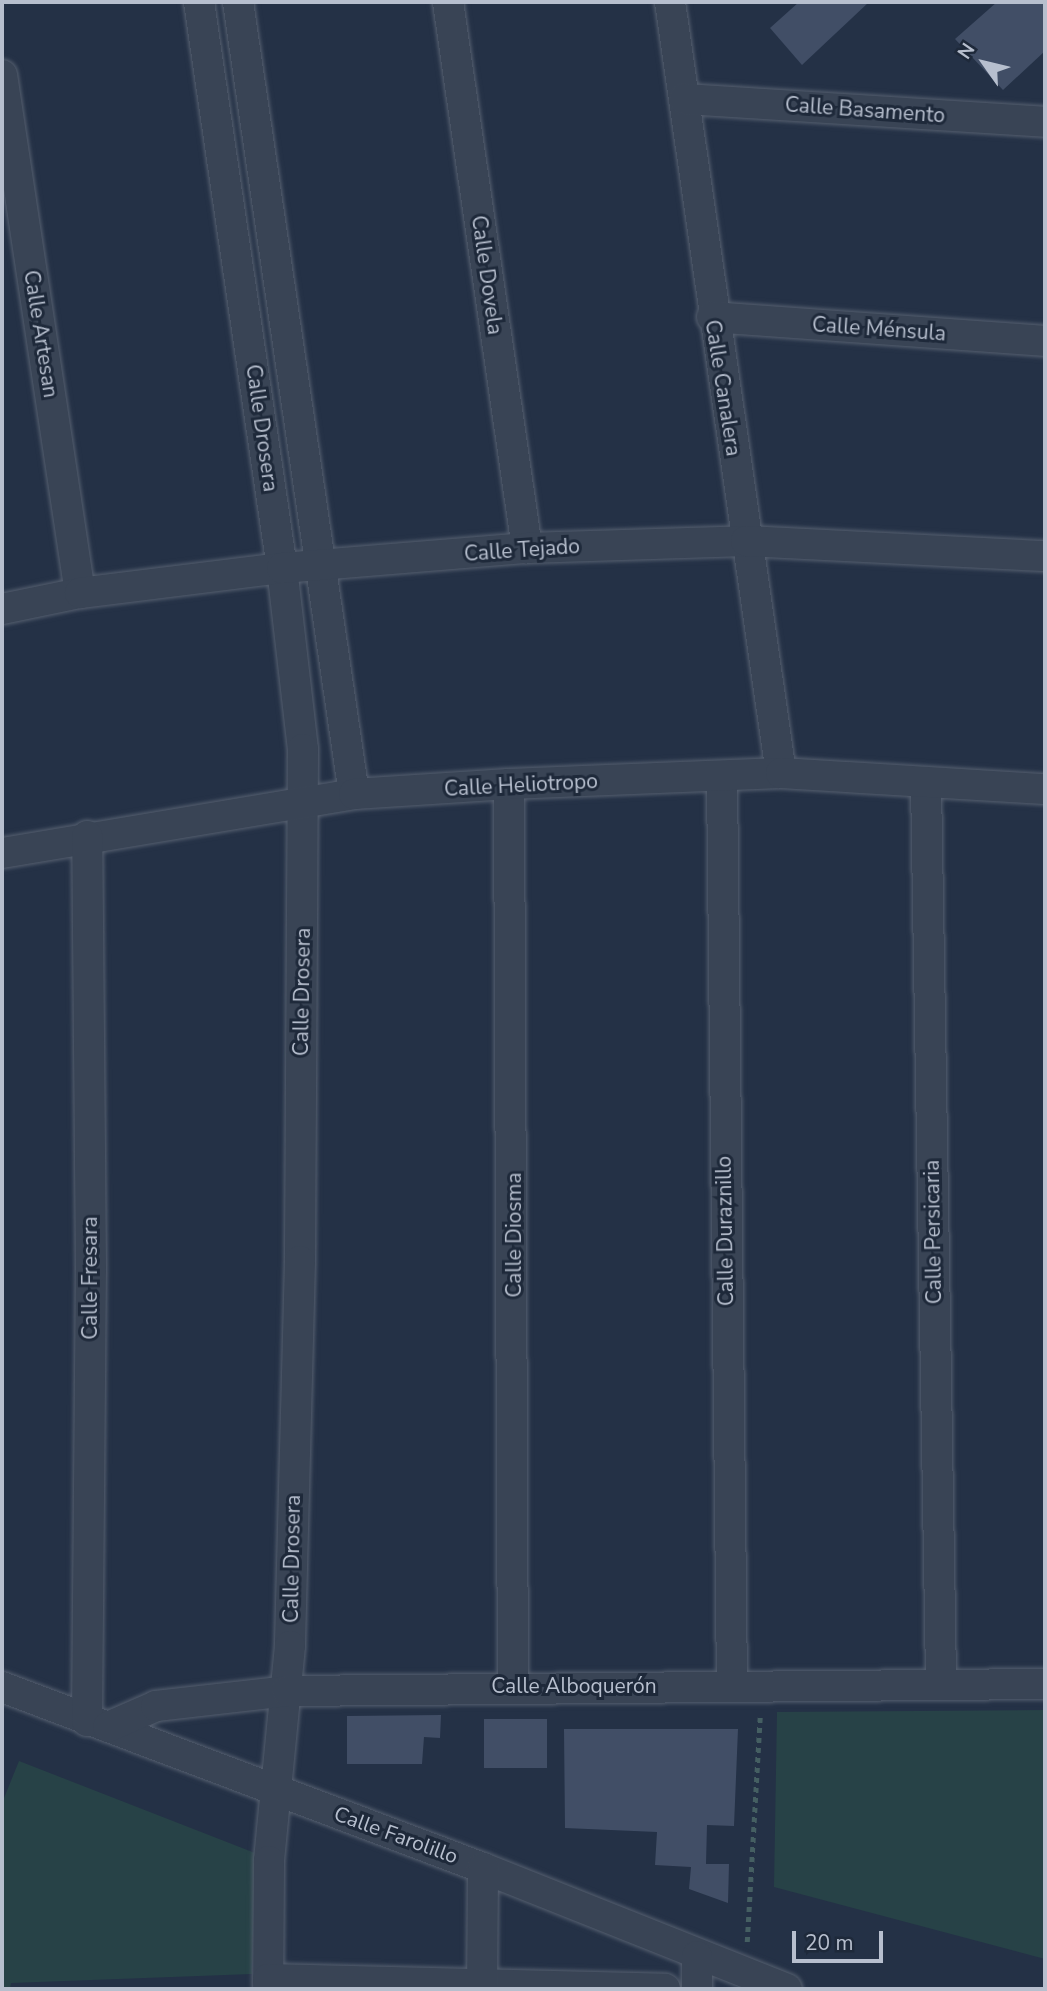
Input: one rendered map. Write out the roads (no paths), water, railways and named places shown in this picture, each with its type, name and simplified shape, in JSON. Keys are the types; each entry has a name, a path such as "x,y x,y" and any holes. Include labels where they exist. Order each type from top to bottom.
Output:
{"street":[{"name":"Calle Drosera","path":"199,2 282,568 303,749 300,1261 287,1691 269,1861 268,1984"},
{"name":"Calle Drosera","path":"239,2 354,794"},
{"name":"Calle Dovela","path":"448,2 527,548"},
{"name":"Calle Canalera","path":"670,2 712,317 781,773"},
{"name":"Calle Artesan","path":"2,75 80,593"},
{"name":"Calle Basamento","path":"684,99 1045,122"},
{"name":"Calle Ménsula","path":"712,317 1045,341"},
{"name":"Calle Tejado","path":"2,609 80,593 282,568 320,568 527,548 746,541 1045,556"},
{"name":"Calle Heliotropo","path":"2,853 87,836 304,804 354,794 509,784 781,773 1045,789"},
{"name":"Calle Duraznillo","path":"722,777 732,1685"},
{"name":"Calle Persicaria","path":"926,783 942,1682"},
{"name":"Calle Diosma","path":"509,784 513,1686"},
{"name":"Calle Fresara","path":"87,836 97,1724"},
{"name":"Calle Alboquerón","path":"97,1724 156,1706 287,1691 942,1682 1045,1685"},
{"name":"Calle Farolillo","path":"2,1687 483,1868 697,1956 787,1989"},
{"path":"482,1986 483,1868"},
{"path":"696,1989 697,1956"},
{"path":"268,1984 665,1989"}]}
